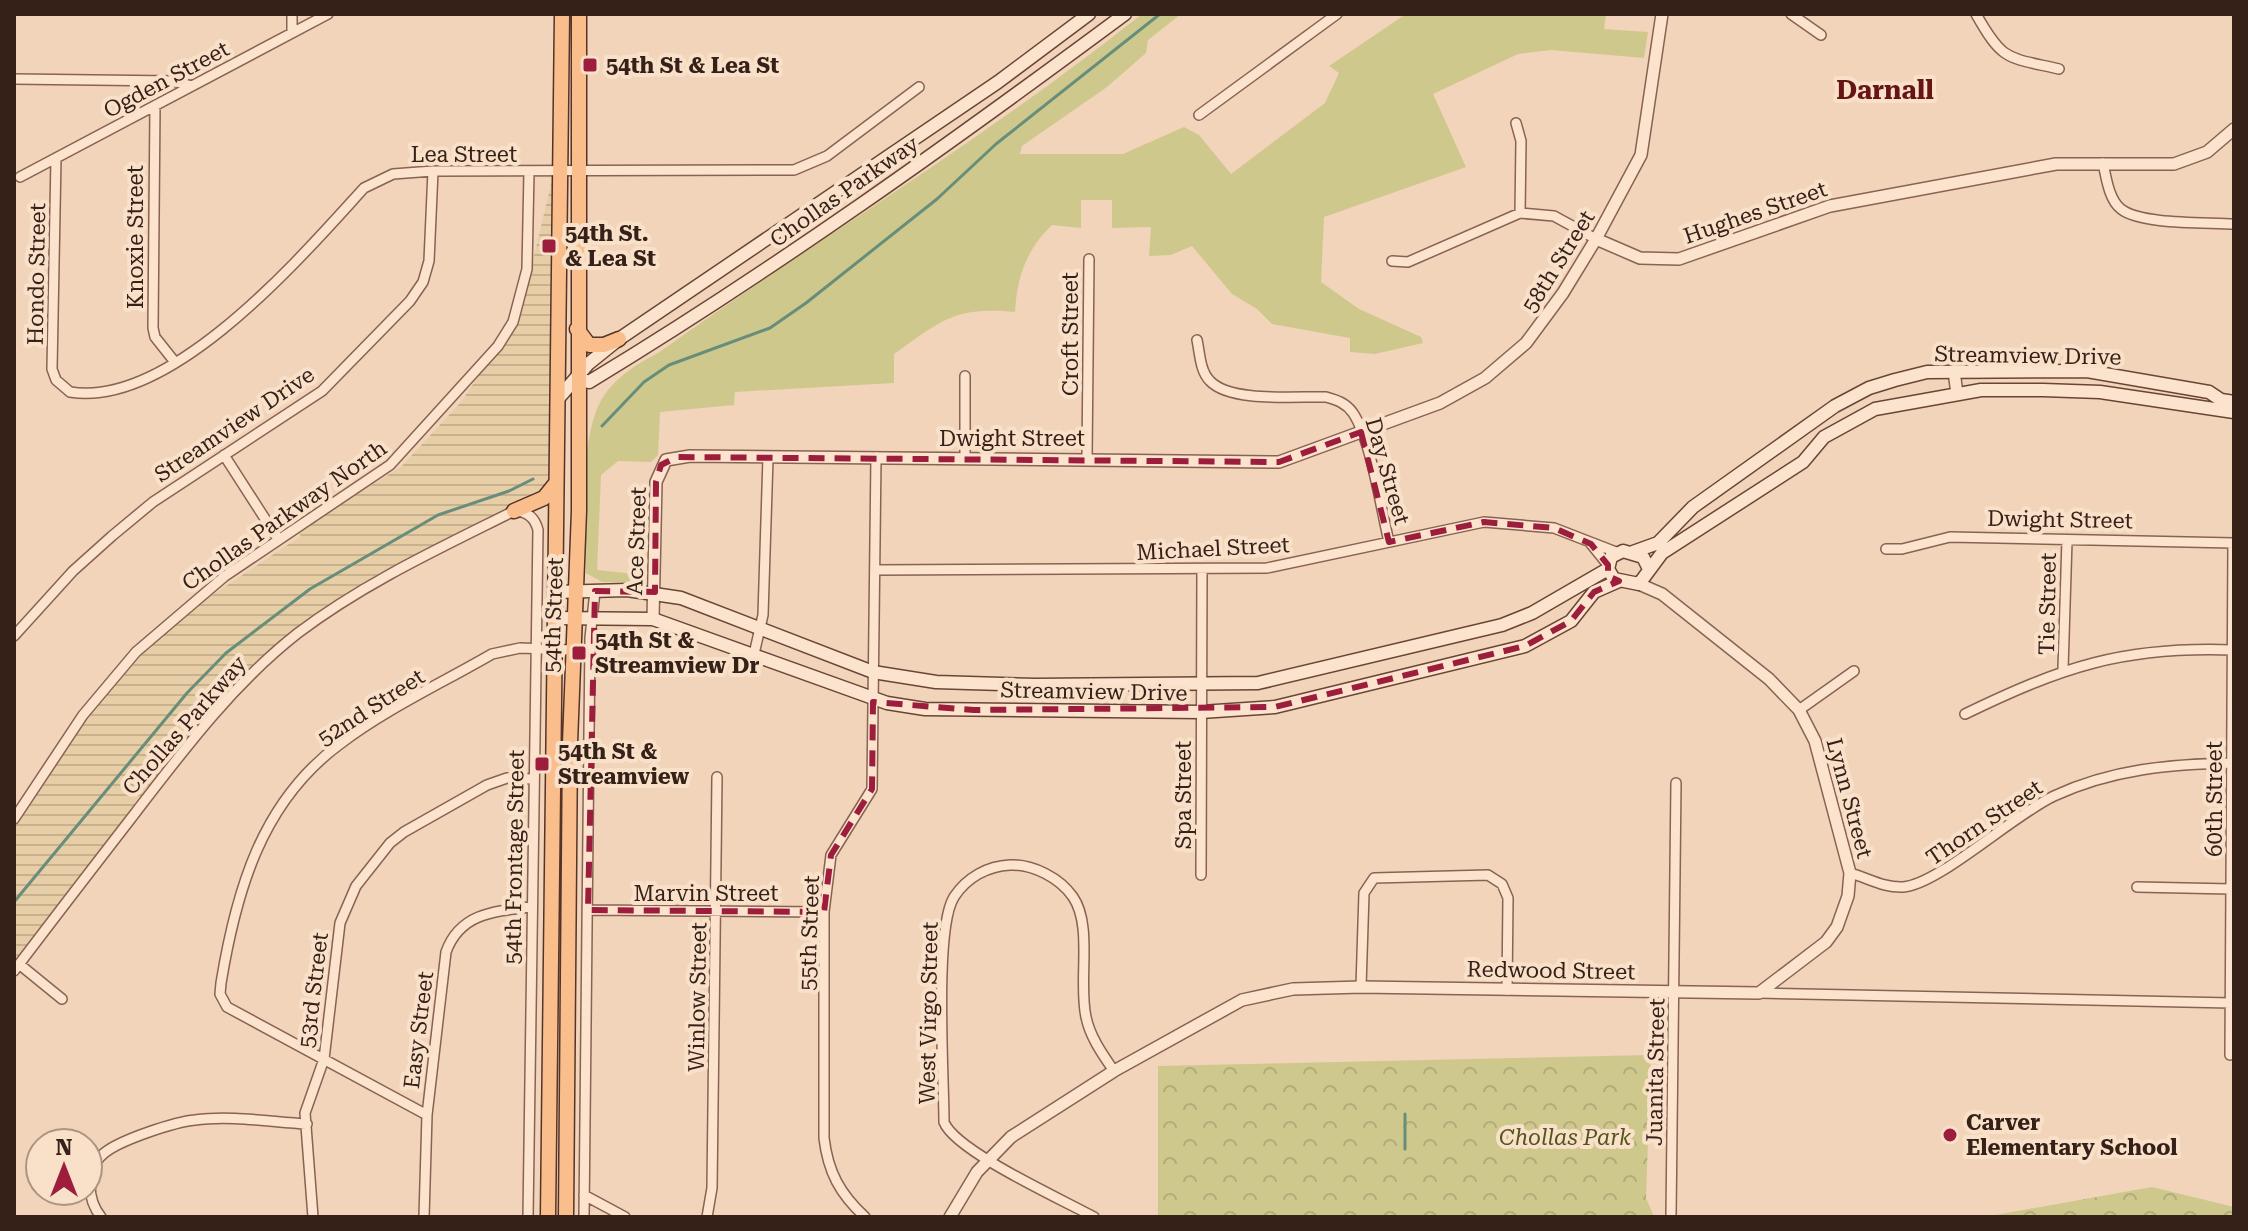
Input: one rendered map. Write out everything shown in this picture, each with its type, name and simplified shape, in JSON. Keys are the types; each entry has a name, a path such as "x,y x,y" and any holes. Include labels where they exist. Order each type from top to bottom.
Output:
{"main road":[{"name":"54th Street","path":"548,1217 562,14"},
{"name":"54th Street","path":"566,1217 576,591 579,14"},
{"name":"Chollas Parkway","path":"557,400 619,339 998,82 1089,14"},
{"name":"Chollas Parkway","path":"577,378 589,382 619,365 773,264 1001,106 1125,14"},
{"path":"576,327 589,345 604,345 619,339"},
{"name":"Streamview Drive","path":"1633,552 1658,543 1693,507 1851,397 1916,375 1954,371 2100,372 2200,390 2234,402"},
{"name":"Streamview Drive","path":"1648,569 1662,553 1803,462 1824,437 1875,409 1981,390 2100,392 2234,412"},
{"path":"514,511 544,498 556,482"},
{"path":"1616,552 1633,552 1643,557 1648,569 1639,584 1619,581 1608,567 1616,552"},
{"name":"Streamview Drive","path":"555,592 656,593 698,603 873,672 936,682 1202,684 1271,681 1502,625 1532,613 1608,567"},
{"name":"Streamview Drive","path":"554,618 653,619 873,700 925,709 1201,712 1275,707 1525,646 1571,621 1594,592 1619,581"}],"street":[{"path":"292,14 292,33"},
{"name":"Ogden Street","path":"20,177 328,14"},
{"path":"1199,115 1337,14"},
{"name":"58th Street","path":"1361,432 1440,403 1500,367 1539,329 1596,239 1641,155 1662,14"},
{"path":"1791,14 1821,35"},
{"path":"1976,14 1995,48 2007,57 2059,69"},
{"path":"14,79 173,81 192,86"},
{"name":"Lea Street","path":"64,388 85,394 119,390 174,361 268,292 364,188 393,174 806,167 827,156 919,87"},
{"name":"Knoxie Street","path":"155,106 153,328 155,337 174,361"},
{"path":"1392,261 1408,262 1520,213 1521,141 1516,123"},
{"name":"Hughes Street","path":"1520,213 1554,216 1640,258 1679,259 1830,206 2056,164 2151,166 2185,161 2216,146 2234,129"},
{"name":"Hondo Street","path":"56,158 52,369 64,388"},
{"path":"2103,163 2109,190 2119,209 2137,217 2234,224"},
{"name":"Streamview Drive","path":"14,636 73,571 153,502 322,391 415,295 429,261 433,171"},
{"name":"Chollas Parkway North","path":"14,819 83,715 136,652 206,589 390,465 498,346 513,322 527,269 529,172"},
{"name":"Croft Street","path":"1087,458 1089,259"},
{"name":"Day Street","path":"1197,340 1204,372 1220,389 1236,395 1326,397 1339,400 1352,412 1361,432 1389,542"},
{"path":"1954,371 1957,394"},
{"path":"965,376 965,458"},
{"name":"Dwight Street","path":"661,465 677,457 1087,458 1279,462 1361,432"},
{"path":"224,455 278,539"},
{"name":"55th Street","path":"865,1217 848,1202 827,1164 824,912 831,855 872,789 876,457"},
{"path":"754,654 761,628 768,458"},
{"name":"Ace Street","path":"653,619 656,593 656,482 661,465"},
{"name":"54th Frontage Street","path":"514,511 528,515 538,530 528,1217"},
{"name":"Chollas Parkway","path":"17,967 177,758 260,666 350,597 514,511"},
{"name":"Michael Street","path":"876,570 1202,571 1267,568 1460,525 1499,521 1554,528 1616,552"},
{"name":"Dwight Street","path":"1886,549 1902,549 1950,537 2234,543"},
{"name":"Tie Street","path":"2063,669 2067,540"},
{"name":"60th Street","path":"2230,1055 2234,543"},
{"name":"Michael Street","path":"1591,544 1608,567"},
{"name":"Lynn Street","path":"1648,569 1662,594"},
{"name":"Spa Street","path":"1201,875 1202,571"},
{"name":"Lynn Street","path":"1639,584 1662,594 1769,679 1799,710 1815,741 1850,873 1848,896 1837,927 1826,942 1759,993"},
{"path":"584,1217 595,591"},
{"name":"52nd Street","path":"324,1059 227,1007 220,994 236,903 261,838 296,787 340,743 492,654 511,649 573,650"},
{"path":"1965,714 2063,669 2141,652 2233,650"},
{"path":"1799,710 1854,671"},
{"name":"Thorn Street","path":"1850,873 1895,887 1922,884 2022,814 2075,787 2143,768 2233,763"},
{"name":"Winlow Street","path":"707,1217 712,1188 717,777"},
{"name":"53rd Street","path":"313,1217 307,1100 324,1059 340,923 356,886 404,832 487,785 507,778 532,779"},
{"name":"Juanita Street","path":"1671,1217 1676,783"},
{"name":"West Virgo Street","path":"1094,1217 987,1159 947,1130 944,1122 943,937 954,898 965,884 993,866 1016,865 1037,870 1072,895 1081,912 1086,1017 1114,1071"},
{"path":"1361,987 1364,893 1370,883 1380,875 1488,875 1502,884 1508,898 1507,990"},
{"path":"2137,887 2231,889"},
{"name":"Easy Street","path":"424,1217 427,1115 449,945 462,926 478,916 531,907"},
{"name":"Marvin Street","path":"588,910 824,912"},
{"path":"17,967 62,999"},
{"name":"Redwood Street","path":"950,1217 987,1159 1011,1137 1114,1071 1242,1000 1293,989 1674,991 2231,1003"},
{"path":"324,1059 427,1115"},
{"path":"101,1217 89,1194 93,1171 108,1150 196,1119 307,1124"},
{"path":"584,1195 625,1217"}],"highlighted area":[{"path":"1361,432 1389,542 1484,522 1554,528 1591,544 1608,565 1608,576 1619,581 1594,592 1571,621 1525,646 1275,707 974,710 873,702 872,789 831,855 824,912 588,910 595,591 655,592 656,482 661,465 677,457 1255,463 1279,462"}],"shaded area":[{"path":"553,176 552,485 371,582 215,704 14,977 14,823 28,808 92,711 169,624 301,536 297,531 401,467 462,401 521,311"}],"green space":[{"path":"1142,14 1181,14 1148,40 1146,53 1107,87 1022,146 1020,154 1123,154 1184,127 1199,135 1231,174 1325,103 1339,73 1329,66 1406,14 1606,14 1604,29 1648,32 1644,58 1551,50 1518,54 1433,94 1466,167 1324,217 1321,282 1359,309 1421,337 1423,343 1375,354 1350,352 1350,338 1272,324 1257,309 1232,294 1192,246 1171,255 1149,256 1151,227 1112,228 1112,200 1081,200 1081,228 1052,225 1029,254 1018,287 1015,312 977,311 949,318 937,325 894,354 894,383 735,392 734,405 660,412 658,455 651,462 618,461 601,475 597,570 634,574 636,582 602,582 586,573 587,452 598,407 613,384 1024,103"},
{"name":"Chollas Park","path":"1651,1055 1646,1198 1654,1217 1158,1217 1158,1066"},
{"path":"2152,1187 2234,1207 2234,1217 1984,1217"}],"waterway":[{"path":"602,426 644,382 669,365 770,328 806,303 937,199 996,144 1160,14"},
{"path":"14,902 187,693 226,653 310,589 438,515 509,491 533,479"},
{"path":"1405,1114 1405,1149"}],"place":[{"name":"54th St & Lea St","path":"590,65"},
{"name":"54th St. & Lea St","path":"549,246"},
{"name":"54th St & Streamview Dr","path":"579,653"},
{"name":"54th St & Streamview","path":"542,764"},
{"name":"Carver Elementary School","path":"1950,1135"}],"district":[{"name":"Darnall","path":"1885,90"}]}
